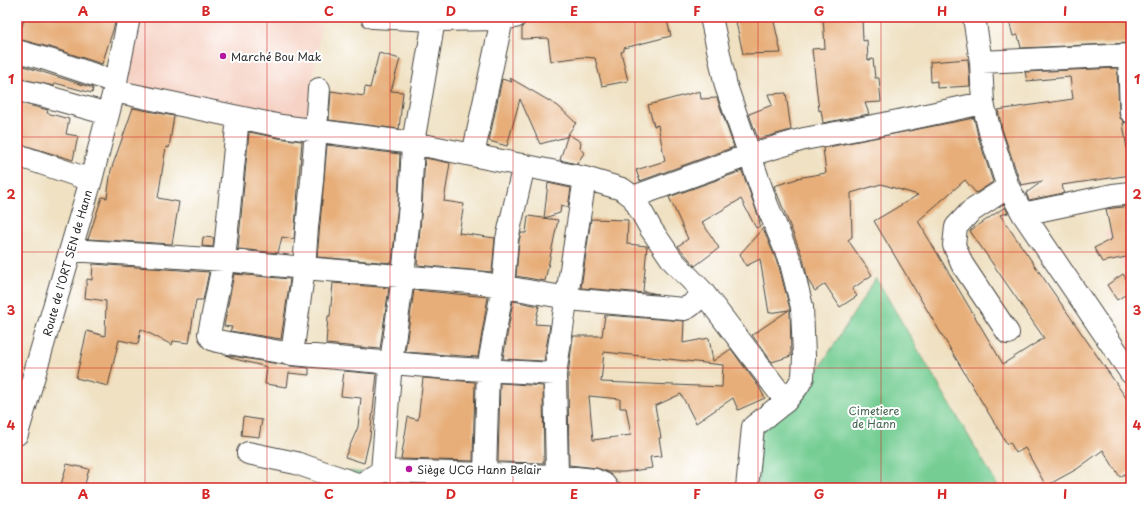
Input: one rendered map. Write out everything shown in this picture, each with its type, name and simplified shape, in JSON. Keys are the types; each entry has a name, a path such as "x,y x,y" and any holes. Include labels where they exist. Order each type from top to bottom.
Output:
{"street":[{"name":"Route de l'ORT SEN de Hann","path":"17,434 91,180 115,86 129,17"},
{"path":"372,17 434,20 508,18 473,155"},
{"path":"711,17 726,86 767,205 791,263 802,307 804,356 803,378 786,400 753,427 747,488"},
{"path":"974,17 981,62 983,103 990,132 1008,187 1023,214 1131,373"},
{"path":"382,471 391,362 403,277 410,204 412,143 434,20"},
{"path":"17,51 49,60 115,86 238,118 315,131 412,143 585,178 626,191 633,197 651,229 673,261 702,291 786,400"},
{"path":"981,62 1130,55 1131,112"},
{"path":"292,354 304,268 306,227 312,181 318,89"},
{"path":"17,90 41,95 108,114"},
{"path":"633,197 749,154 804,139 983,103"},
{"path":"238,118 224,260 209,334 212,339 217,342 292,354 450,368 556,374"},
{"path":"17,155 91,180"},
{"path":"485,473 488,370 502,286 507,238 524,166"},
{"path":"557,476 556,374 585,178"},
{"path":"1008,187 970,212 956,227 954,245 962,264 1008,333"},
{"path":"1023,214 1113,195 1131,193"},
{"path":"71,250 224,260 482,283 579,300 684,309 694,304 702,291"},
{"path":"248,453 296,463 359,486 382,471 557,476 595,480 604,484 607,488"}],"shaded area":[{"name":"Marché Bou Mak","path":"137,17 281,17 321,25 307,122 124,86"},
{"path":"1131,226 1131,283 1103,232"}],"green space":[{"name":"Cimetiere de Hann","path":"876,278 999,488 759,488 754,433 808,386"},
{"path":"337,471 478,479 621,481 620,488 335,488"}],"building":[{"path":"25,17 116,17 102,64 53,48 18,39"},
{"path":"542,17 666,17 671,36 624,48 624,51 621,52 628,81 602,86 595,58 583,57 551,61 548,38 522,39 522,27 527,20 543,19"},
{"path":"758,17 773,17 781,53 743,54 736,22"},
{"path":"823,17 862,17 863,41 867,40 868,60 873,59 875,78 879,78 881,102 865,103 869,114 823,123 821,110 819,111 812,49 825,48"},
{"path":"1008,17 1131,17 1131,43 1021,48 1018,35 1013,36"},
{"path":"379,53 400,59 391,91 403,92 399,129 329,120 331,91 364,96 365,87 370,88"},
{"path":"968,59 970,86 937,88 937,81 931,82 930,62"},
{"path":"17,64 93,88 92,93 55,83 54,86 17,78"},
{"path":"1117,68 1119,112 1120,118 1125,123 1123,123 1131,175 1062,185 1064,193 1029,200 1026,193 1043,181 1021,185 1002,129 998,110 1073,99 1070,77 1027,81 1025,72"},
{"path":"510,78 558,106 576,123 566,137 540,144 520,99 507,146 489,141 502,79 512,82"},
{"path":"700,91 701,99 717,98 734,147 640,181 636,170 665,161 658,125 654,126 648,105"},
{"path":"786,93 791,130 758,139 749,114 772,105 768,94"},
{"path":"20,103 48,110 47,113 69,119 66,134 78,136 73,160 17,143 17,115"},
{"path":"133,108 174,116 169,148 166,147 158,198 179,202 172,244 88,239 102,197 107,198 111,170"},
{"path":"974,118 978,136 993,182 976,193 965,180 918,221 1003,364 1044,338 970,231 1005,207 1008,213 1000,215 1131,405 1131,470 1120,477 1103,450 1077,469 1046,486 1025,448 1016,453 1010,442 1007,444 874,221 918,195 881,184 851,193 852,237 848,240 872,275 852,289 857,296 840,307 825,284 815,291 808,280 803,258 774,186 797,178 826,173 823,148"},
{"path":"249,132 302,141 294,239 282,237 278,253 238,249"},
{"path":"568,134 581,142 580,148 584,153 577,164 560,160"},
{"path":"327,145 400,154 398,203 392,263 317,257"},
{"path":"425,158 450,163 444,201 464,204 459,233 495,238 492,272 417,265"},
{"path":"742,171 759,218 760,226 756,228 741,199 702,222 719,248 695,266 678,246 688,239 669,197"},
{"path":"548,183 571,188 568,207 561,205 560,213 544,218"},
{"path":"1131,206 1131,256 1102,262 1094,248 1112,239 1106,209"},
{"path":"528,216 558,220 545,281 516,276 519,241 521,233 526,233"},
{"path":"591,219 628,220 627,244 647,246 643,291 658,294 581,288"},
{"path":"763,228 779,267 790,309 791,356 772,362 752,335 789,310 769,313 760,259 746,266 740,254"},
{"path":"203,237 214,238 213,247 202,246"},
{"path":"93,264 209,272 203,300 196,300 189,343 173,341 172,345 141,329 138,344 119,340 108,386 76,378 87,331 105,336 106,301 85,298 87,279 92,280"},
{"path":"234,274 290,279 281,339 230,331 232,327 224,326"},
{"path":"1123,274 1131,286 1131,291 1117,300 1107,285"},
{"path":"333,283 389,288 380,349 326,344 328,316 330,316"},
{"path":"414,290 488,297 478,357 405,352"},
{"path":"513,301 539,306 535,324 550,325 544,361 503,359"},
{"path":"605,315 684,321 683,343 709,338 713,361 731,349 759,387 765,398 738,410 733,398 696,423 681,394 655,406 661,438 659,438 662,456 650,457 652,468 625,472 608,472 597,468 569,465 568,375 573,336 602,336","holes":["604,352 723,365 722,387 601,382","589,396 620,399 620,408 626,408 631,435 593,440"]},
{"path":"226,355 309,368 309,375 289,373 287,387 265,384 267,367 235,359"},
{"path":"344,371 377,374 370,437 364,463 345,457 358,427 361,398 341,396"},
{"path":"423,378 475,382 473,461 401,459 408,417 418,420"},
{"path":"500,383 543,386 544,463 498,462"},
{"path":"243,417 262,420 259,437 241,435"},
{"path":"67,464 89,469 84,488 60,488"}],"place":[{"name":"Marché Bou Mak","path":"223,56"},
{"name":"Siège UCG Hann Belair","path":"409,469"}]}
